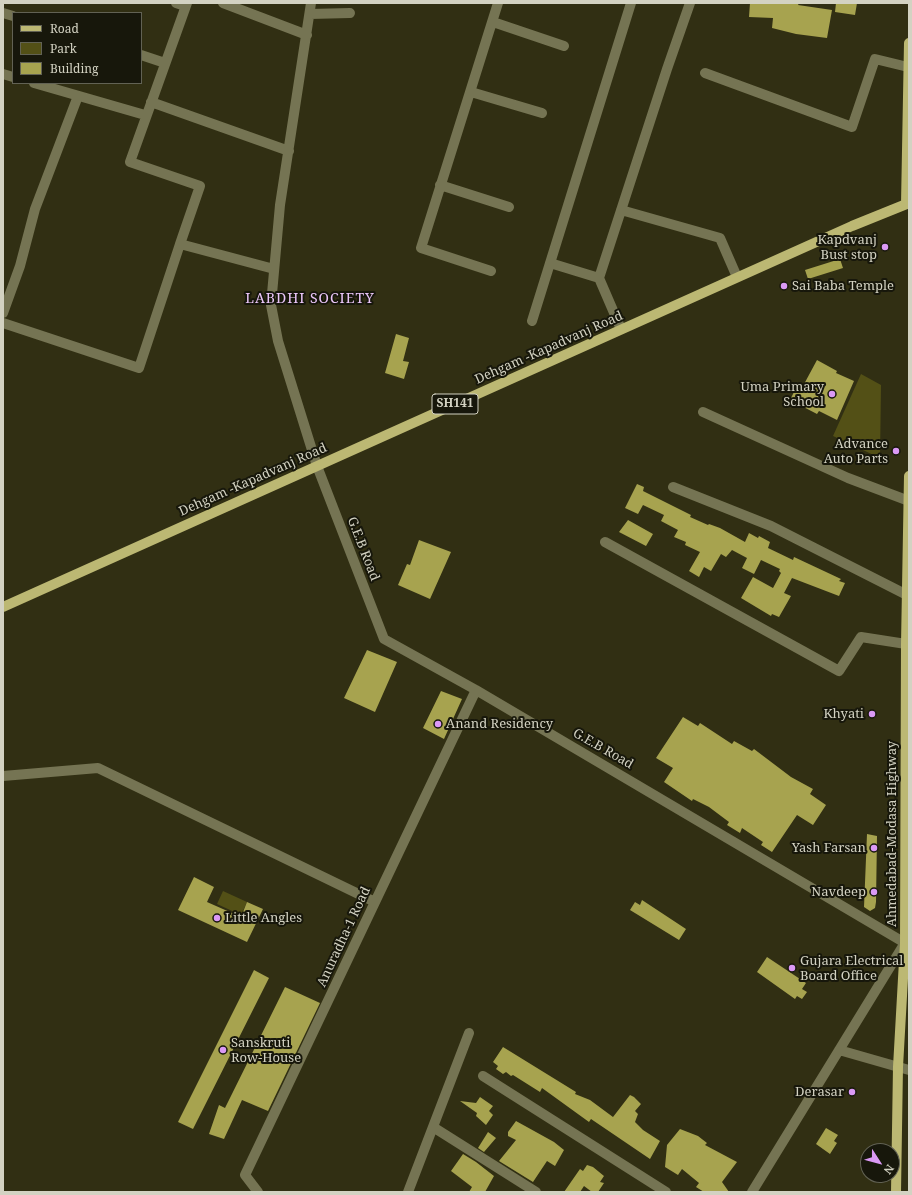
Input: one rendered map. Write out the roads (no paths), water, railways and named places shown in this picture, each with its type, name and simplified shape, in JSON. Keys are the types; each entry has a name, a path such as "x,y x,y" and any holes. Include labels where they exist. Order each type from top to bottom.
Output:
{"main road":[{"path":"907,204 909,43"},
{"name":"Dehgam -Kapadvanj Road","path":"3,607 737,277 852,226 907,204"},
{"name":"Ahmedabad-Modasa Highway","path":"896,1192 898,1067 907,940 906,644 909,476"}],"street":[{"path":"223,3 307,35"},
{"name":"G.E.B Road","path":"311,3 280,205 271,305 278,341 317,466 384,639 476,690 907,940"},
{"path":"490,270 420,248 471,92 498,3"},
{"path":"532,320 631,3"},
{"path":"621,329 599,278 690,3"},
{"path":"3,323 139,368 200,186 130,162 145,115 165,63 183,4"},
{"path":"310,14 350,13"},
{"path":"493,22 564,46"},
{"path":"142,55 165,63"},
{"path":"705,73 852,127 874,59 908,67"},
{"path":"37,84 145,115"},
{"path":"471,92 542,113"},
{"path":"3,313 20,266 35,209 78,96"},
{"path":"151,102 288,151"},
{"path":"440,185 509,207"},
{"path":"621,210 720,238 737,277"},
{"path":"180,244 274,269"},
{"path":"550,263 599,278"},
{"path":"703,412 848,478 909,501"},
{"path":"673,487 772,526 907,595"},
{"path":"605,542 839,671 861,637 906,644"},
{"name":"Anuradha-1 Road","path":"258,1192 245,1175 476,690"},
{"path":"3,776 98,768 375,902"},
{"path":"752,1192 907,940"},
{"path":"408,1192 469,1033"},
{"path":"839,1050 909,1070"},
{"path":"484,1076 666,1192"},
{"path":"433,1128 536,1192"}],"place":[{"name":"Kapdvanj Bust stop","path":"885,247"},
{"name":"Sai Baba Temple","path":"784,286"},
{"name":"Uma Primary School","path":"832,394"},
{"name":"Advance Auto Parts","path":"896,451"},
{"name":"Khyati","path":"872,714"},
{"name":"Anand Residency","path":"438,724"},
{"name":"Yash Farsan","path":"874,848"},
{"name":"Navdeep","path":"874,892"},
{"name":"Little Angles","path":"217,918"},
{"name":"Gujara Electrical Board Office","path":"792,968"},
{"name":"Sanskruti Row-House","path":"223,1050"},
{"name":"Derasar","path":"852,1092"}],"district":[{"name":"LABDHI SOCIETY","path":"310,299"}]}
